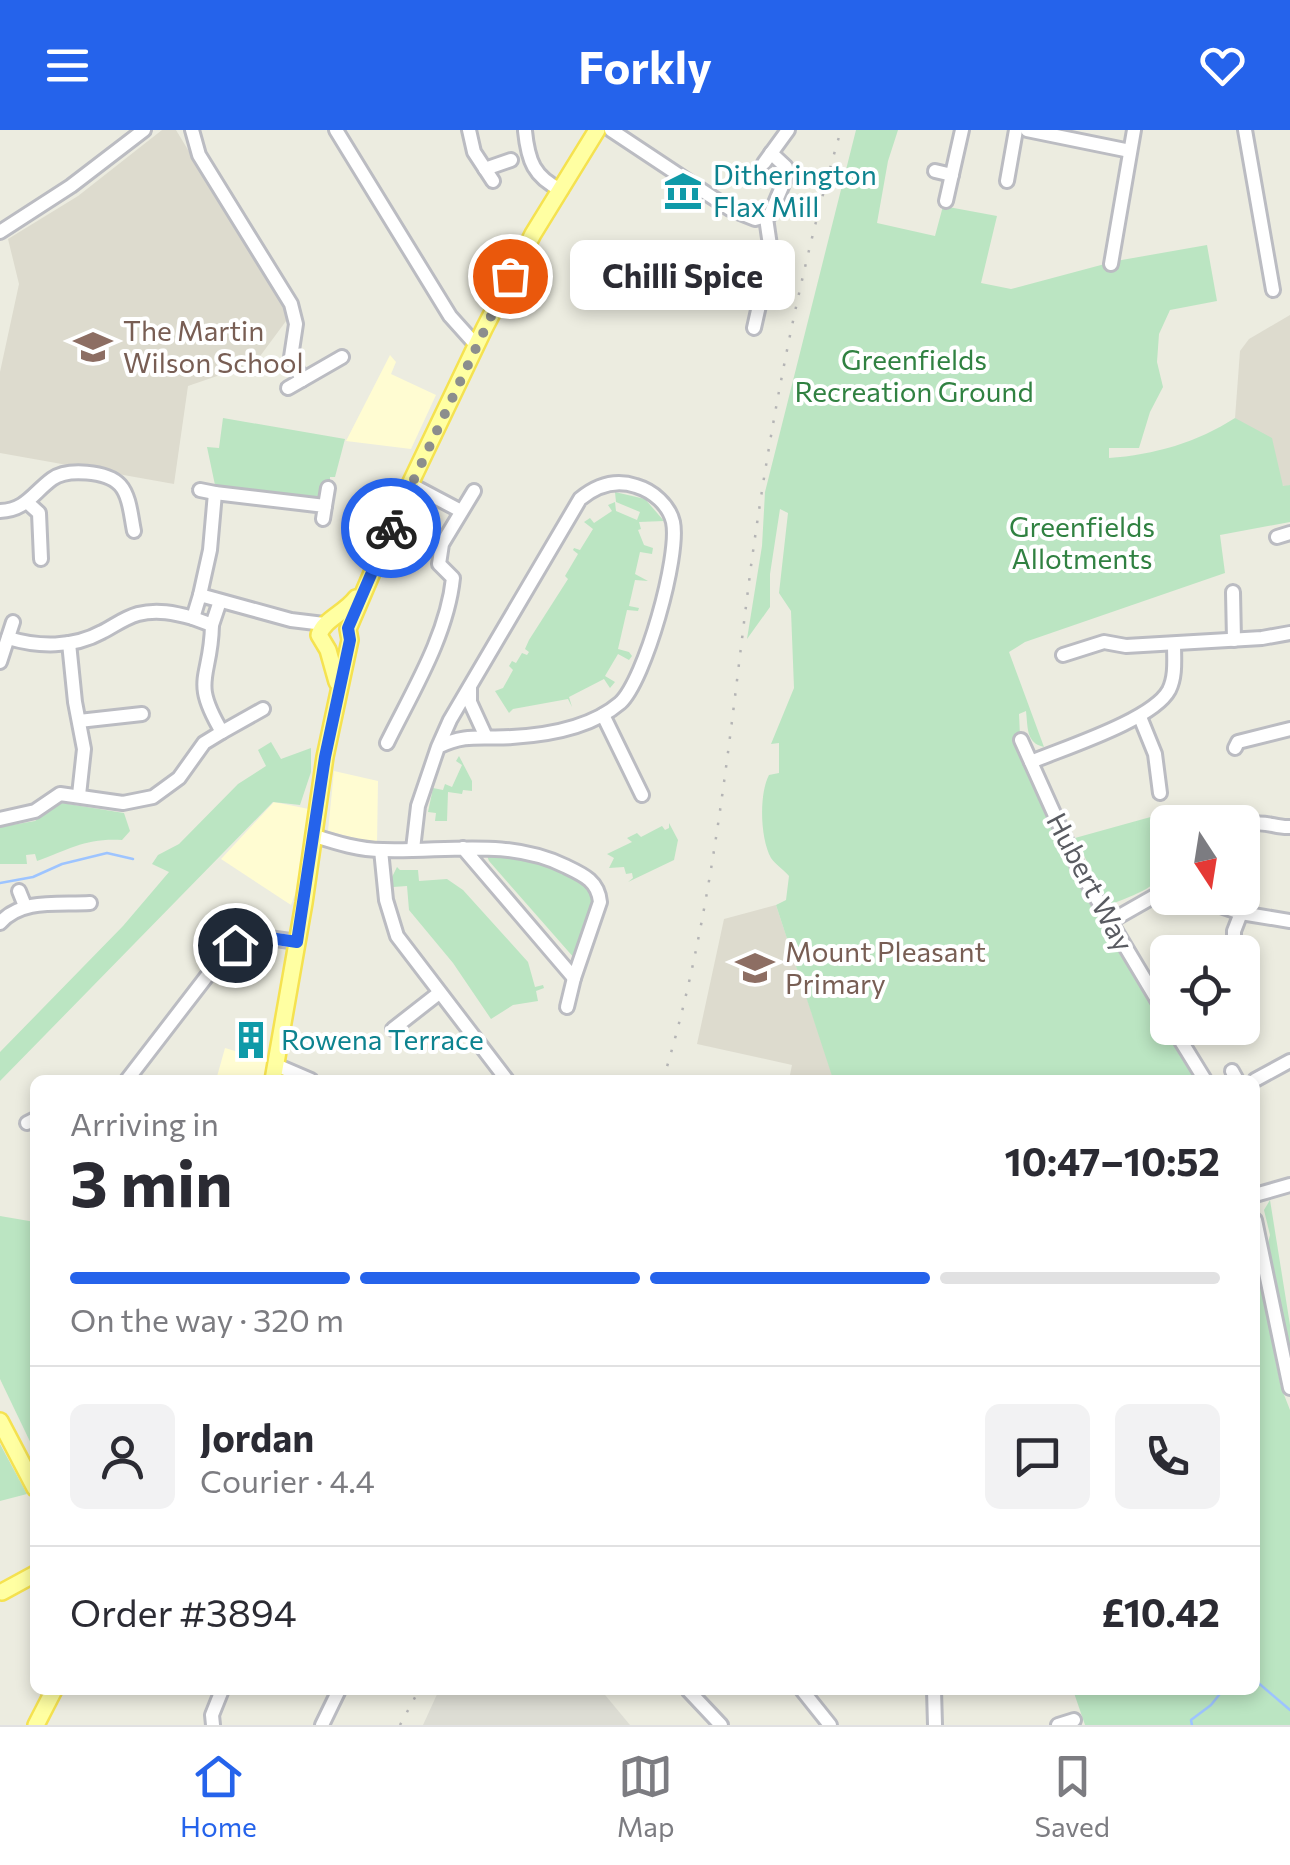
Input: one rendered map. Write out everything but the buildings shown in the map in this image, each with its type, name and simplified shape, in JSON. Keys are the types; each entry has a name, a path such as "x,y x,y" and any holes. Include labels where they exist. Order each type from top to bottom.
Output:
{"main road":[{"path":"275,1073 348,628 476,345 533,234 597,130"},
{"path":"338,687 320,629 352,604 367,582"},
{"path":"329,622 348,628"},
{"path":"324,646 334,652 347,646"},
{"path":"0,1420 30,1478"},
{"path":"1,1592 30,1577"},
{"path":"1,1592 30,1590"},
{"path":"36,1725 51,1695"}],"street":[{"path":"0,232 71,186 143,130"},
{"path":"192,130 198,155 291,304 296,324 291,357 302,380"},
{"path":"336,130 450,316 476,345"},
{"path":"468,130 472,146 489,175 511,160"},
{"path":"611,130 631,135 730,209 754,220 766,218 773,210 786,167 768,158 788,130"},
{"path":"946,201 962,130"},
{"path":"1006,181 1016,130"},
{"path":"1027,130 1130,151"},
{"path":"1111,264 1134,130"},
{"path":"1245,130 1271,284 1286,276"},
{"path":"525,132 536,174 561,190"},
{"path":"935,172 952,175"},
{"path":"740,319 755,324 771,252 766,218"},
{"path":"288,388 342,357"},
{"path":"0,511 14,511 28,503 55,476 72,472 101,475 119,484 127,497 134,531"},
{"path":"413,849 418,806 438,748 571,510 590,491 617,482 644,489 667,507 673,522 672,556 644,663 634,686 621,702 603,715 564,729 511,737 468,736 438,748"},
{"path":"410,484 461,511"},
{"path":"200,490 324,513 328,488"},
{"path":"387,743 433,646 451,591 452,576 440,567 438,556 474,491"},
{"path":"194,618 210,550 216,492"},
{"path":"28,503 38,513 41,559"},
{"path":"1232,592 1234,640"},
{"path":"200,595 290,620 329,622"},
{"path":"220,601 212,625 202,690 222,732"},
{"path":"8,638 33,644 69,642 90,638 137,614 161,611 212,625"},
{"path":"290,620 324,646"},
{"path":"0,662 13,622"},
{"path":"1067,649 1104,642 1126,646 1174,644 1290,634"},
{"path":"69,642 85,759 79,796"},
{"path":"1030,762 1140,717 1160,703 1172,681 1174,644"},
{"path":"470,685 470,702 486,737"},
{"path":"0,818 35,811 60,794 123,803 152,797 180,778 204,743 264,709"},
{"path":"603,715 642,794"},
{"path":"1140,717 1155,754 1150,770 1160,794"},
{"path":"79,721 134,719"},
{"path":"378,720 395,727"},
{"path":"1236,748 1238,742 1289,734"},
{"name":"Hubert Way","path":"1021,740 1066,843 1150,989"},
{"path":"1262,819 1278,828 1290,828"},
{"path":"314,836 381,850 494,848 542,855 593,882 600,902 567,1007"},
{"path":"464,848 574,978"},
{"path":"381,850 390,920 398,936 504,1075"},
{"path":"19,891 25,906"},
{"path":"1109,922 1150,898"},
{"path":"0,923 13,910 25,906 71,911 90,903"},
{"path":"1253,915 1290,921"},
{"path":"130,1075 227,950 256,936 297,942"},
{"path":"394,1029 440,993"},
{"path":"1184,1045 1203,1075"},
{"path":"1260,1077 1290,1061"},
{"path":"1260,1193 1290,1184"},
{"path":"1260,1244 1290,1388"},
{"path":"213,1725 212,1716 220,1695"},
{"path":"322,1725 337,1695"},
{"path":"693,1695 721,1725"},
{"path":"806,1695 830,1725"},
{"path":"934,1695 935,1725"},
{"path":"1058,1725 1074,1719"}],"shaded area":[{"name":"The Martin Wilson School","path":"162,130 176,130 289,317 255,363 188,386 174,484 0,453 0,372 19,284 8,239 78,196"},
{"path":"1290,315 1290,485 1284,487 1235,418 1240,351 1249,339"},
{"path":"390,355 396,362 391,374 436,395 411,449 346,441"},
{"path":"334,771 378,781 377,844 328,831"},
{"path":"274,802 309,809 298,886 291,905 221,859"},
{"name":"Mount Pleasant Primary","path":"776,905 832,1075 790,1075 792,1065 697,1044 724,919"},
{"path":"225,1048 268,1061 265,1075 217,1075"},
{"path":"437,1695 605,1695 630,1725 423,1725"}],"green space":[{"path":"856,130 898,130 877,223 935,236 943,206 997,216 981,283 1011,289 1116,261 1207,245 1217,301 1170,310 1159,334 1157,362 1163,387 1139,448 1109,448 1109,458 1175,446 1235,418 1272,438 1283,486 1290,485 1290,522 1220,535 1225,573 1025,642 1009,652 1044,747 1031,738 1026,711 1019,714 1020,736 1013,741 1070,871 1150,1004 1150,1045 1175,1045 1193,1075 832,1075 776,905 786,900 789,876 771,858 763,828 766,783 769,775 779,773 779,743 771,744 794,688 791,611 779,593 788,513 780,509 770,574 770,607 747,639 762,546 765,492"},
{"path":"223,418 345,439 335,477 330,477 330,482 323,481 316,498 215,485 207,447 219,448"},
{"path":"615,492 645,499 664,521 639,522 644,545 653,548 652,554 640,552 635,574 648,581 635,580 629,606 639,608 627,610 618,649 632,656 629,660 618,654 605,676 615,682 610,688 604,679 569,697 572,707 568,699 509,713 495,691 503,688 513,670 509,666 512,661 516,663 522,653 529,652 525,649 529,640 568,579 565,576 578,554 574,548 580,550 593,529 584,522 590,518 594,523 612,511 608,505 615,502 616,511 637,520 640,512 616,502"},
{"path":"271,742 281,759 311,748 311,772 300,805 273,802 0,1081 0,1052 123,926 169,872 152,864 158,855 179,844 238,784 266,766 258,750"},
{"path":"459,756 472,781 472,791 448,792 447,821 435,821 436,813 428,812 433,788 443,790 445,784 452,787 462,765 456,761"},
{"path":"62,803 124,813 130,831 122,840 88,843 37,861 35,854 26,855 27,864 0,864 0,827 35,821"},
{"path":"1150,817 1150,886 1112,904 1107,901 1075,838"},
{"path":"669,823 678,840 674,860 628,882 632,873 626,874 624,867 609,868 614,858 607,854 632,842 627,838 637,833 641,837 662,826 665,830"},
{"path":"493,853 552,865 582,879 591,888 595,899 593,914 575,959 489,861 487,856"},
{"path":"397,867 418,870 419,881 447,879 463,890 528,962 535,987 544,988 536,991 538,1001 513,1005 491,1019 453,963 409,910 407,886 393,887"},
{"path":"1270,1200 1290,1325 1290,1361 1267,1247 1270,1235 1264,1210"},
{"path":"0,1216 30,1221 30,1442 0,1379"},
{"path":"1260,1283 1281,1387 1290,1410 1290,1725 1085,1725 1075,1695 1260,1695"},
{"path":"0,1444 27,1494 0,1501"}],"waterway":[{"path":"0,883 33,877 62,864 107,853 133,859"},
{"path":"1260,1684 1290,1710"},
{"path":"1192,1725 1191,1720 1219,1695"}],"railway":[{"path":"664,1075 681,1017 707,890 777,401 799,292 841,130"},
{"path":"400,1725 416,1695"}],"way so far":[{"path":"391,528 510,276"}],"place":[{"name":"Ditherington Flax Mill","path":"683,191"},
{"name":"Chilli Spice","path":"510,276"},
{"name":"The Martin Wilson School","path":"93,347"},
{"name":"Mount Pleasant Primary","path":"755,968"},
{"name":"Rowena Terrace","path":"251,1040"}],"route":[{"path":"235,945 256,936 297,942 325,757 350,640 348,628 391,528"}],"park label":[{"name":"Greenfields Recreation Ground","path":"914,376"},
{"name":"Greenfields Allotments","path":"1082,543"}]}
